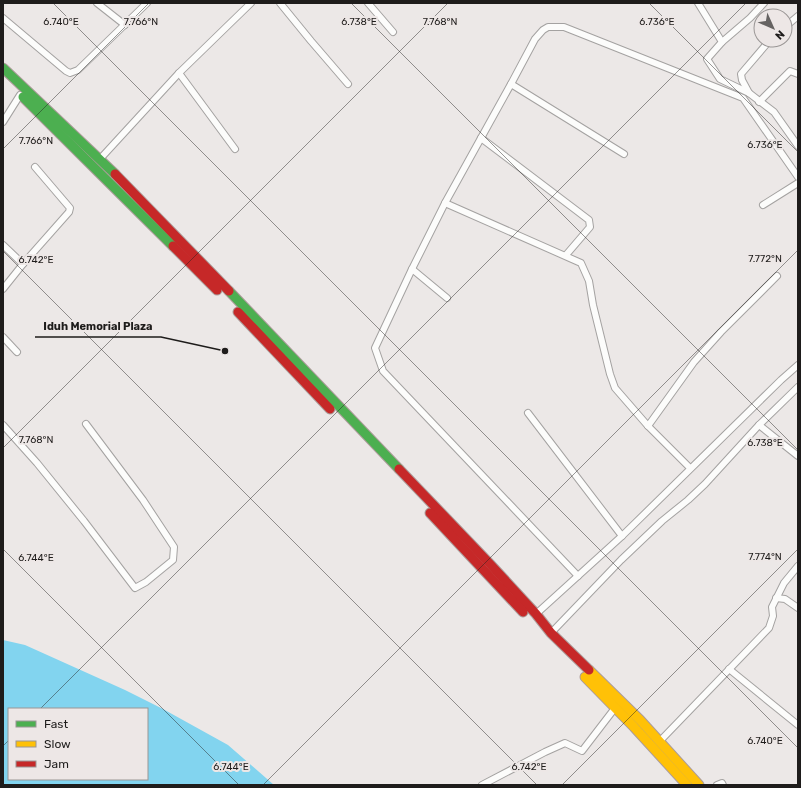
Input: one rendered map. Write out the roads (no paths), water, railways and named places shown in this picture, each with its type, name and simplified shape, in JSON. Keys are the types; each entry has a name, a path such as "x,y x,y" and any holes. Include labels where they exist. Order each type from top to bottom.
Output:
{"highway":[{"path":"3,68 100,159 615,708 659,742 698,785"},
{"path":"3,79 261,330 490,564 536,614 551,633 637,724 683,784"}],"street":[{"path":"98,3 125,26"},
{"path":"3,18 70,73 78,70 147,3"},
{"path":"100,159 179,72 251,3"},
{"path":"280,3 348,84"},
{"path":"368,3 393,32"},
{"path":"698,3 722,42"},
{"path":"764,3 750,18 722,42 708,59 720,79 749,93 774,112 798,146"},
{"path":"578,576 383,371 375,348 412,269 446,203 535,39 542,30 548,27 564,27 743,98 798,177"},
{"path":"749,93 742,80 741,74 763,48"},
{"path":"759,102 790,71 798,74"},
{"path":"179,72 236,149"},
{"path":"511,84 624,154"},
{"path":"3,122 20,95"},
{"path":"481,138 589,220 590,227 566,255"},
{"path":"3,289 69,212 70,208 35,167"},
{"path":"763,204 798,183"},
{"path":"446,203 566,255 581,263 585,271 610,374 615,388 648,426 690,468"},
{"path":"3,245 23,264"},
{"path":"412,269 447,298"},
{"path":"648,426 694,362 776,276"},
{"path":"3,338 17,352"},
{"path":"536,614 622,536 780,380 798,365"},
{"path":"551,633 621,560 662,521 705,484 759,425 798,387"},
{"path":"528,413 622,536"},
{"path":"3,425 37,463 135,588 146,582 173,560 174,548 143,500 86,424"},
{"path":"759,425 798,456"},
{"path":"659,742 769,628 773,616 772,607 776,598 784,583 798,566"},
{"path":"776,598 785,599 798,608"},
{"path":"729,669 798,725"},
{"path":"482,785 565,743 582,751 615,708"},
{"path":"717,785 722,783 723,785"}],"water":[{"path":"3,640 25,645 125,690 163,709 228,745 274,785 3,785"}],"place":[{"name":"Iduh Memorial Plaza","path":"225,351"}]}
